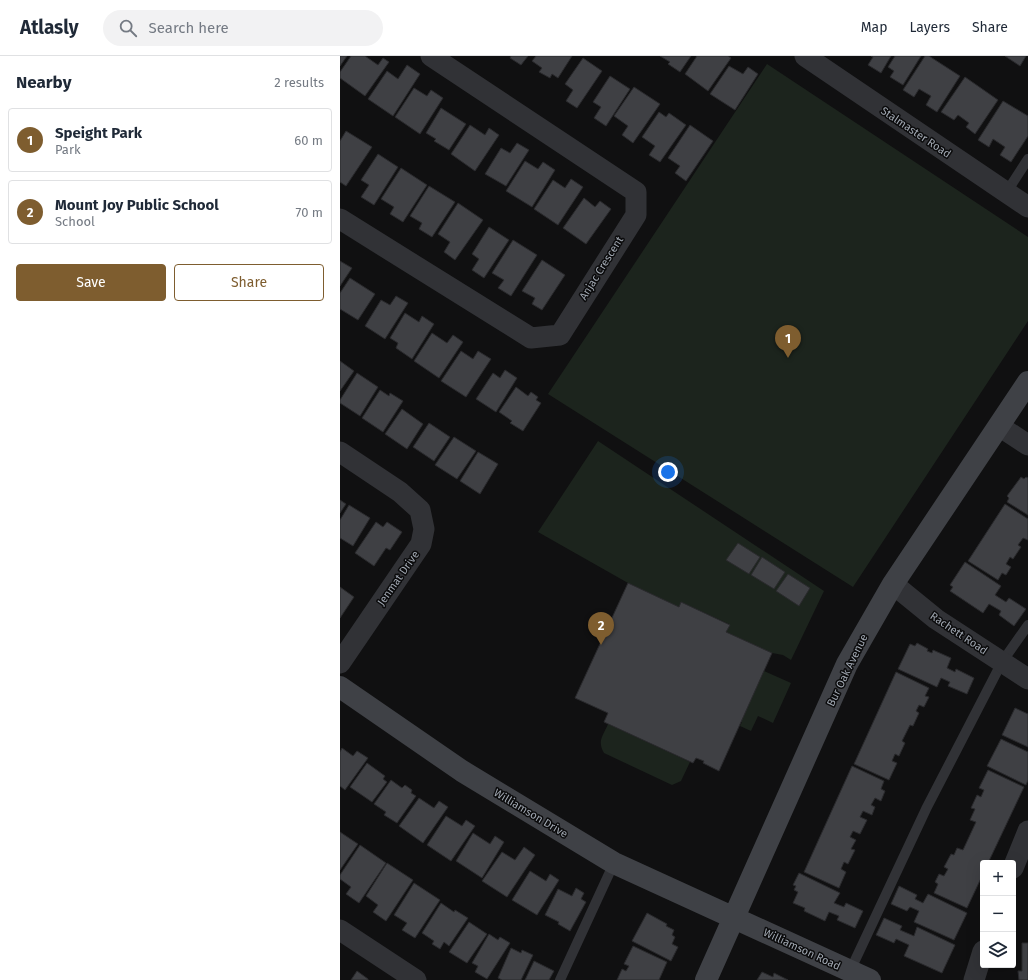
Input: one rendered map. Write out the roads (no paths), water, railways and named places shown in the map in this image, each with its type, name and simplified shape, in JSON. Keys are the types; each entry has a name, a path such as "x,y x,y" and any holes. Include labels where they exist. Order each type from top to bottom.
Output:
{"street":[{"name":"Anjac Crescent","path":"340,220 531,338 560,335 636,215 636,192 431,56"},
{"name":"Stalmaster Road","path":"805,56 1028,207"},
{"name":"Bur Oak Avenue","path":"706,980 847,664 893,584 1028,382"},
{"path":"999,426 1028,445"},
{"name":"Jenmat Drive","path":"340,452 405,496 420,510 424,529 421,544 340,663"},
{"name":"Rachett Road","path":"893,584 936,619 1028,679"},
{"name":"Williamson Drive","path":"340,687 462,771 614,863 735,917"},
{"path":"1016,861 1028,831"},
{"name":"Williamson Road","path":"735,917 848,976 870,980"},
{"path":"340,930 416,980"},
{"path":"974,980 980,961"}],"lane":[{"path":"1006,193 1028,159"},
{"path":"848,976 926,809 1002,662 1028,625"},
{"path":"560,980 614,863"}],"place":[{"name":"Speight Park","path":"788,358"},
{"name":"Mount Joy Public School","path":"601,645"}]}
